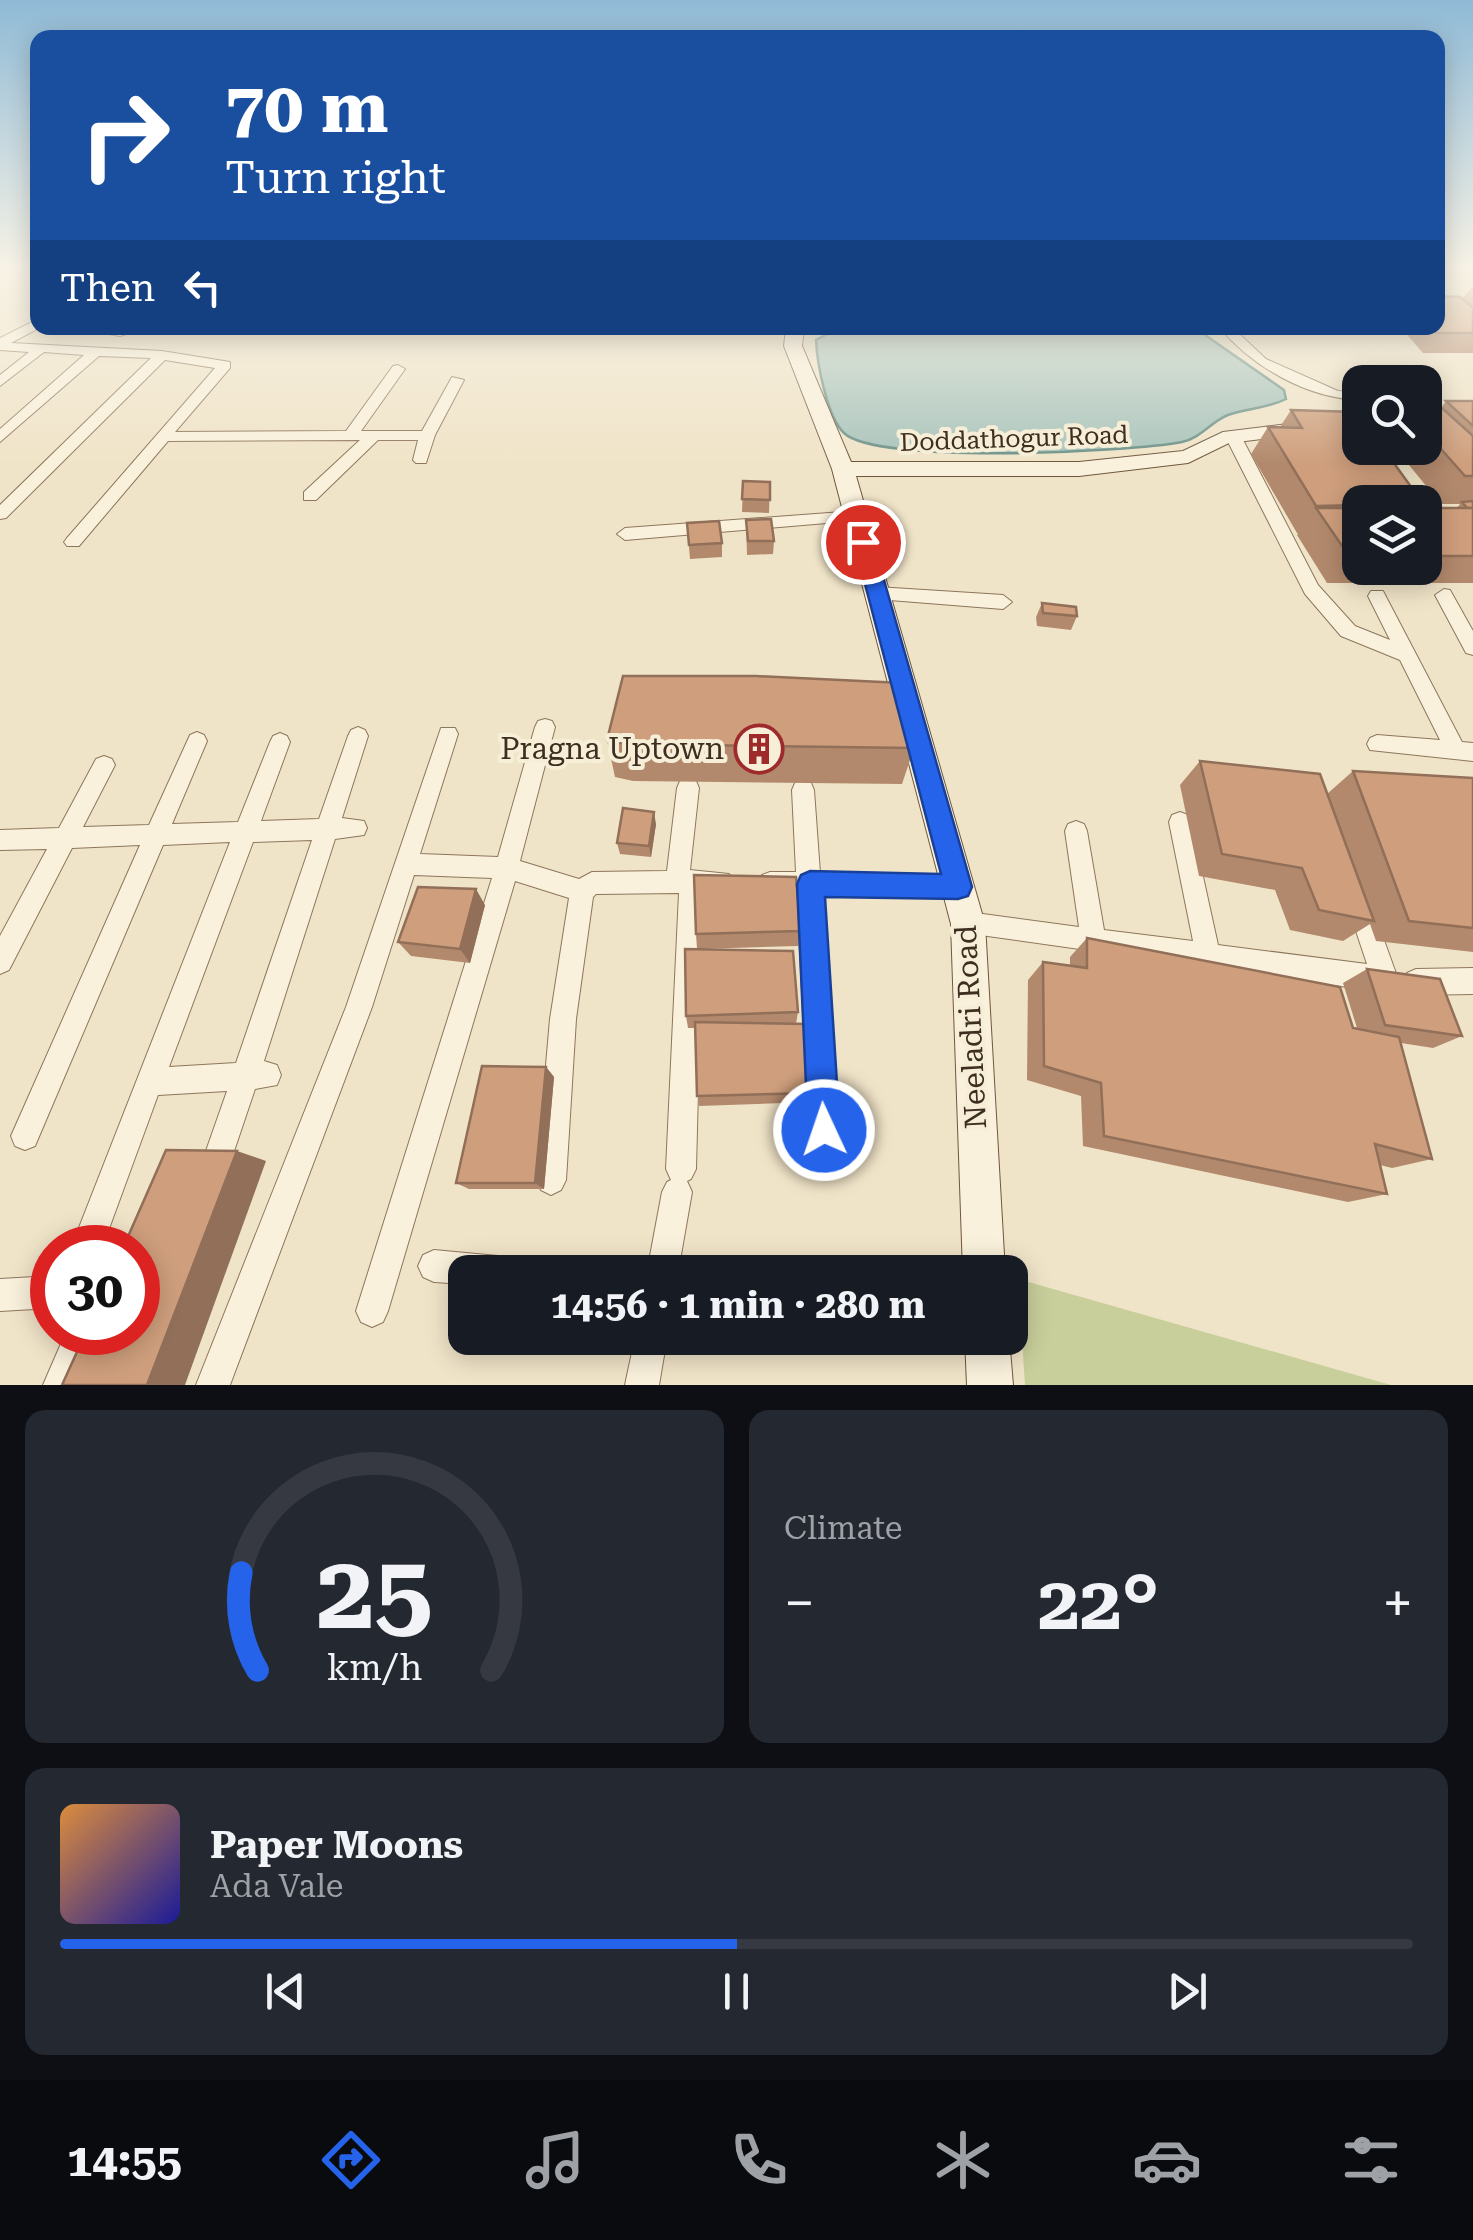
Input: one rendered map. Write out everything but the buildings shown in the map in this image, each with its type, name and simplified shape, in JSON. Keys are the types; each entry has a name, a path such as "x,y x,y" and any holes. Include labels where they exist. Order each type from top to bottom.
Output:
{"street":[{"name":"Neeladri Road","path":"795,335 794,346 843,469 968,924 983,1255"},
{"path":"1233,335 1261,362 1342,395"},
{"path":"0,344 162,355 225,364 73,542"},
{"path":"0,382 42,348"},
{"path":"0,437 97,350"},
{"path":"0,514 162,355"},
{"path":"349,436 398,369"},
{"path":"421,460 428,436 457,380"},
{"name":"Doddathogur Road","path":"843,469 1079,469 1188,457 1233,436 1342,427"},
{"path":"164,437 428,436"},
{"path":"1233,436 1311,589 1348,631 1407,654"},
{"path":"310,496 372,437"},
{"path":"625,534 856,516"},
{"path":"878,593 1004,602"},
{"path":"1444,595 1473,648"},
{"path":"1378,596 1464,751"},
{"path":"372,1311 507,868 544,727"},
{"path":"213,1385 358,1007 448,734"},
{"path":"216,1166 258,1076 358,736"},
{"path":"25,1136 198,741"},
{"path":"95,1225 280,742"},
{"path":"1378,744 1464,751"},
{"path":"0,962 62,837 104,766"},
{"path":"665,1255 679,1180 688,788"},
{"path":"803,790 826,1166"},
{"path":"1180,822 1208,954"},
{"path":"0,840 356,828"},
{"path":"1076,831 1093,938"},
{"path":"405,864 507,868 582,890"},
{"path":"551,1180 563,1019 582,890 592,883 684,882 958,887"},
{"path":"1352,886 1385,979"},
{"path":"968,924 1385,979 1472,985"},
{"path":"149,1082 258,1076"},
{"path":"434,1266 448,1267"},
{"path":"0,1294 30,1293"},
{"path":"60,1385 73,1355"},
{"path":"642,1385 648,1355"},
{"path":"989,1355 990,1385"}],"green space":[{"path":"1028,1282 1391,1385 1025,1385"}],"water":[{"path":"826,335 1205,335 1284,390 1286,399 1228,415 1188,440 1154,446 1006,453 903,449 866,443 844,433 824,389 816,340"}],"place":[{"name":"Pragna Uptown","path":"759,749"}],"route":[{"path":"824,1130 810,884 958,887 863,542"}]}
